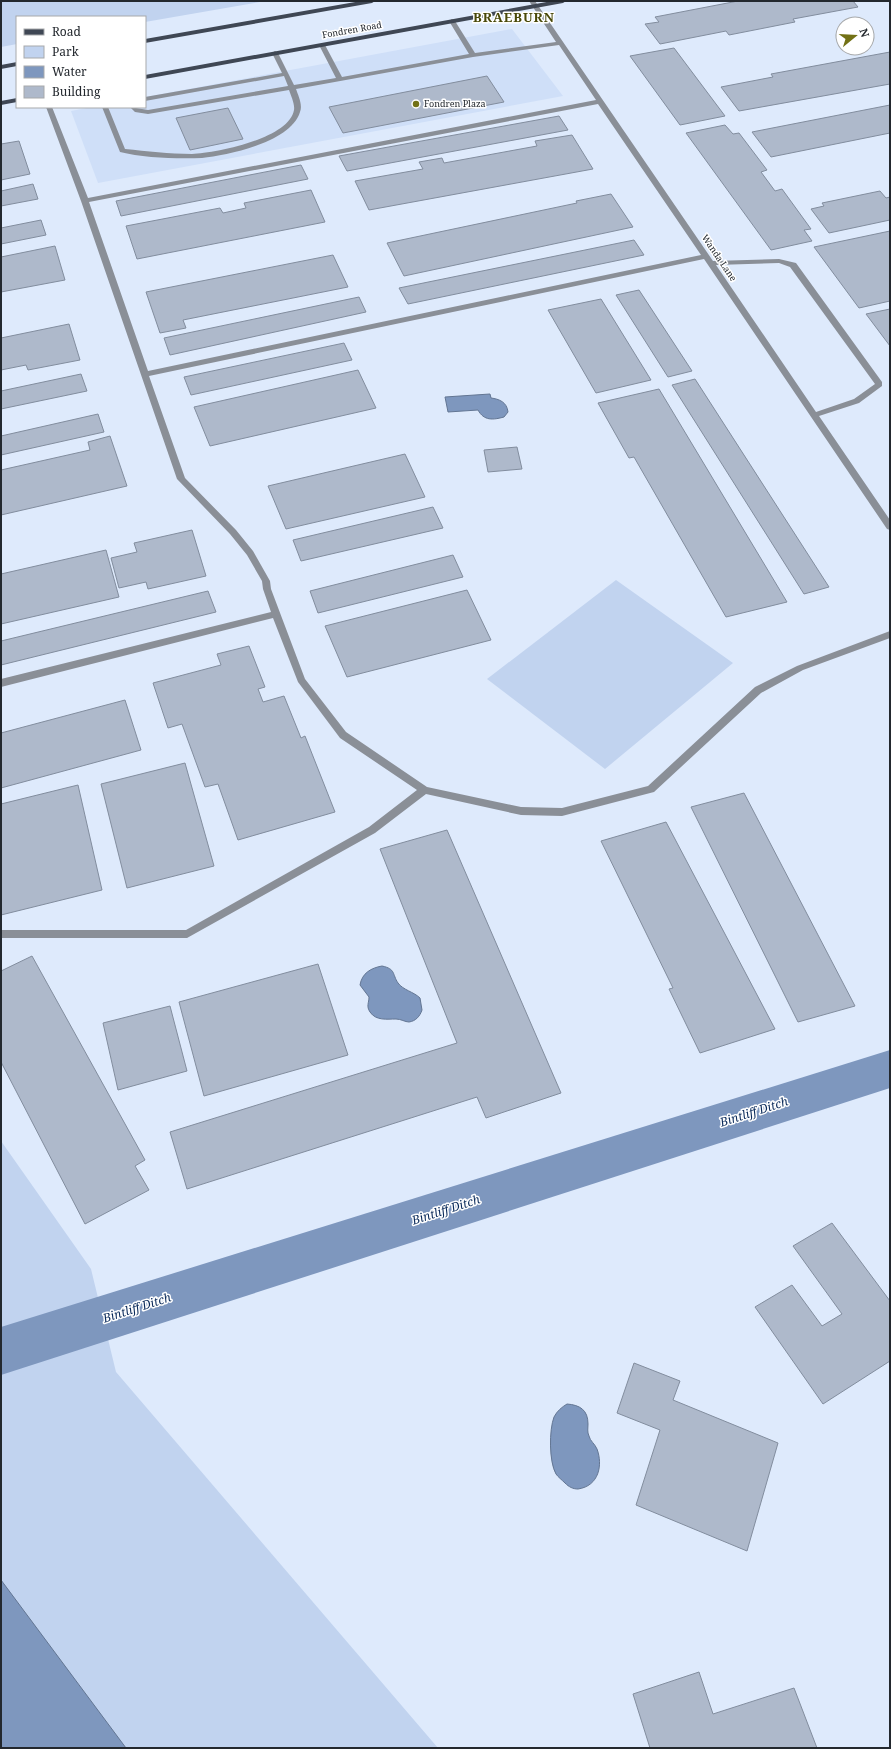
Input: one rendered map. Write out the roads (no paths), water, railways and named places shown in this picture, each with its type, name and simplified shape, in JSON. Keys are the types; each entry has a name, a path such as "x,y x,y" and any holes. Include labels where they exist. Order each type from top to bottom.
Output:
{"main road":[{"path":"146,41 372,1"},
{"name":"Fondren Road","path":"146,77 452,21 534,3 563,1"},
{"path":"1,67 16,64"},
{"path":"1,103 16,100"}],"street":[{"name":"Wanda Lane","path":"534,3 890,527"},
{"path":"452,21 473,55"},
{"path":"133,108 137,111 148,112 473,55 561,43"},
{"path":"322,45 340,79"},
{"path":"105,108 122,151 193,156 247,147 270,138 294,121 297,110 292,87 275,53"},
{"path":"146,99 286,74"},
{"path":"85,201 601,101"},
{"path":"49,108 85,201 182,479 233,532 250,553 266,581 267,589 301,680 343,735 424,790 521,810 562,812 651,789 758,690 800,668 890,634"},
{"path":"145,374 706,256"},
{"path":"711,263 779,261 793,265 879,384 870,393 852,405 814,415"},
{"path":"1,683 276,614"},
{"path":"1,934 187,934 372,830 424,790"}],"water":[{"path":"490,394 491,398 500,400 506,406 508,412 504,417 489,419 480,414 478,410 448,412 445,397"},
{"path":"382,966 392,970 400,985 420,998 422,1010 414,1021 409,1022 398,1019 382,1019 375,1017 370,1012 368,1006 369,997 360,985 361,981 365,974 374,968"},
{"path":"567,1404 579,1407 587,1415 588,1434 596,1447 600,1462 598,1474 591,1484 578,1489 570,1487 557,1475 552,1462 550,1446 552,1423 554,1417 560,1409"},
{"path":"1,1580 126,1748 1,1748"}],"waterway":[{"name":"Bintliff Ditch","path":"1,1351 890,1069"}],"place":[{"name":"Fondren Plaza","path":"416,104"}],"district":[{"name":"BRAEBURN","path":"514,17"}]}
